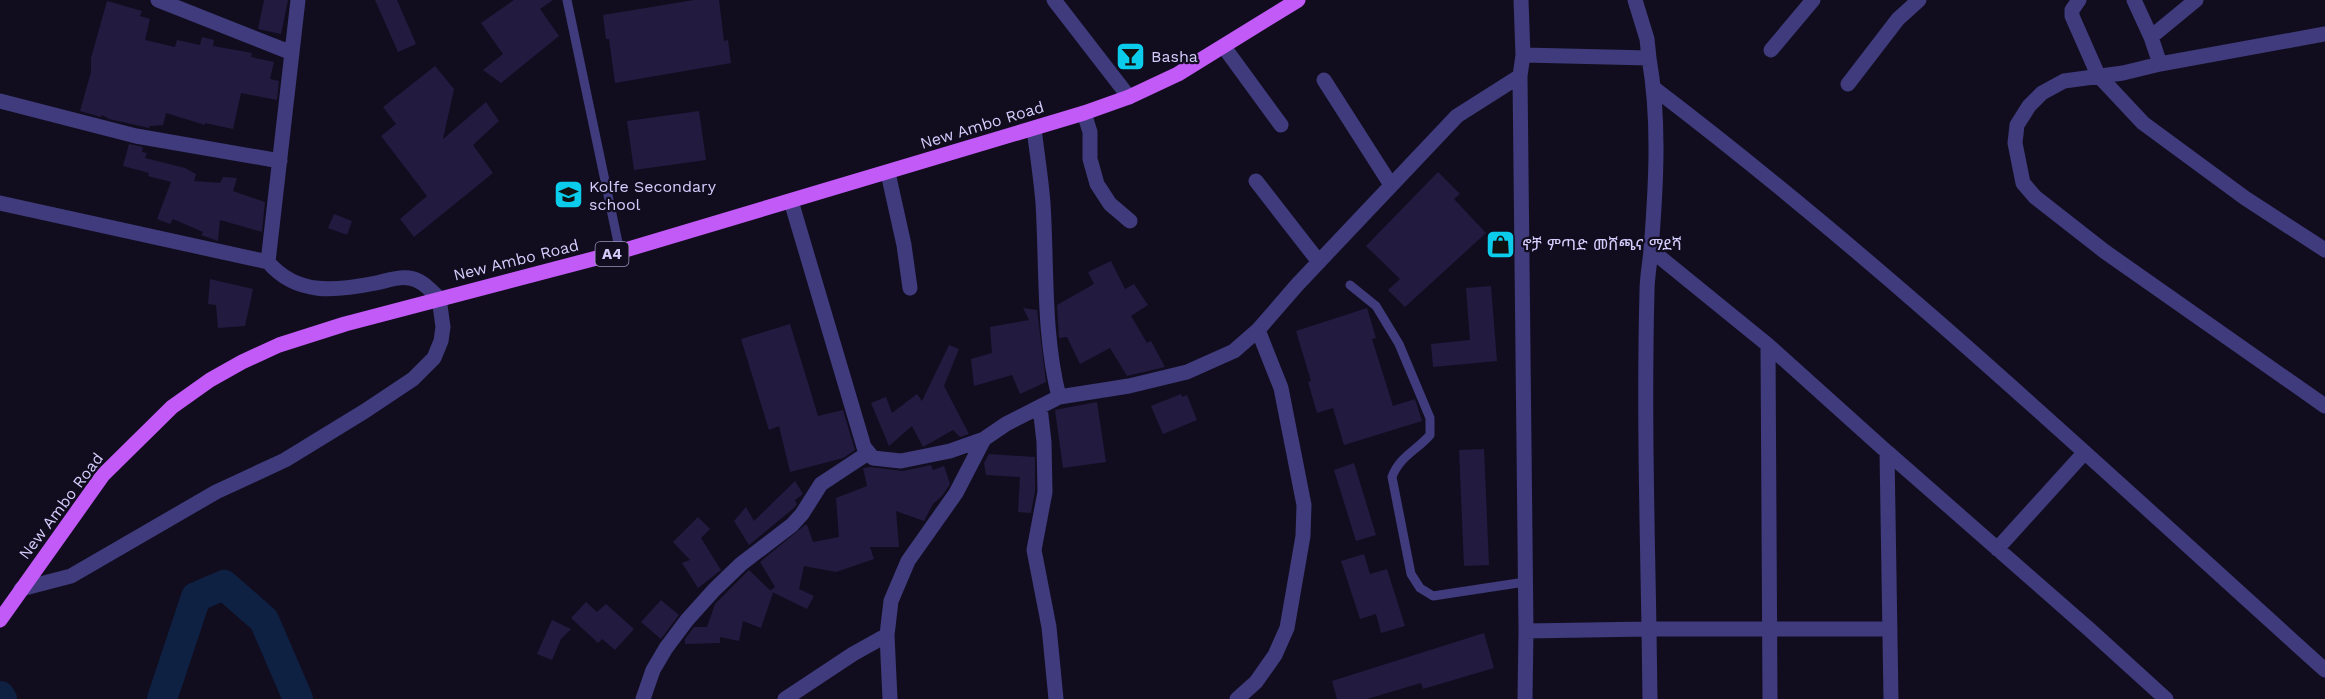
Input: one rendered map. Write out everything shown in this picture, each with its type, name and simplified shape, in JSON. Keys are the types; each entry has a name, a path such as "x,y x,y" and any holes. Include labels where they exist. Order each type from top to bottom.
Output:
{"main road":[{"name":"New Ambo Road","path":"2,616 103,474 172,407 210,380 279,345 439,298 620,252 1084,113 1129,97 1178,74 1298,0"}],"street":[{"path":"158,0 292,52"},
{"path":"268,262 298,0"},
{"path":"1054,0 1129,97"},
{"path":"1521,0 1525,699"},
{"path":"1635,0 1647,39 1655,89 1655,160 1647,287 1645,442 1650,699"},
{"path":"1772,50 1813,0"},
{"path":"1848,84 1898,19 1919,0"},
{"path":"2079,0 2072,10 2072,16 2098,75 2143,123 2245,198 2325,250"},
{"path":"2134,0 2151,37 2160,64"},
{"path":"2151,37 2196,0"},
{"path":"2325,34 2160,64 2123,73 2064,81 2042,93 2029,106 2017,125 2015,143 2024,183 2035,197 2104,251 2325,406"},
{"path":"1224,47 1281,125"},
{"path":"1522,55 1649,58"},
{"path":"791,201 857,428 868,453 873,458 901,461 950,451 984,439 1006,424 1059,397 1129,386 1187,372 1234,351 1258,330 1457,116 1520,76"},
{"path":"1324,80 1391,185"},
{"path":"1655,89 1863,258 2325,670"},
{"path":"0,101 136,136 280,161"},
{"path":"1084,113 1090,132 1090,159 1097,184 1110,204 1130,221"},
{"path":"1034,129 1043,203 1043,249 1051,366 1059,397"},
{"path":"888,172 904,245 910,288"},
{"path":"1256,181 1319,262"},
{"path":"0,204 268,262 278,273 296,285 324,289 347,288 408,278 420,281 439,298 443,327 441,341 434,358 413,379 285,460 216,492 71,576 21,589"},
{"path":"1651,250 1768,345 2166,699"},
{"path":"1237,699 1256,682 1275,655 1287,628 1303,536 1304,505 1281,388 1258,330"},
{"path":"1768,345 1770,699"},
{"path":"1040,406 1044,442 1045,492 1034,550 1049,627 1056,699"},
{"path":"891,699 887,635 891,601 908,561 956,493 984,439"},
{"path":"1887,452 1891,699"},
{"path":"643,699 653,670 666,648 700,605 741,564 792,525 802,514 821,484 868,453"},
{"path":"1997,549 2084,453"},
{"path":"1526,631 1890,629"},
{"path":"785,699 853,654 887,635"}],"lane":[{"path":"567,0 620,252"},
{"path":"1350,285 1376,306 1399,344 1430,418 1430,435 1402,459 1395,467 1392,477 1411,574 1420,588 1433,596 1525,582"}],"building":[{"path":"264,0 288,0 281,34 258,29"},
{"path":"375,0 397,0 416,44 398,52"},
{"path":"514,0 553,0 540,9 559,36 501,83 483,70 503,54 481,23"},
{"path":"694,0 719,0 724,41 728,40 731,63 615,83 603,15"},
{"path":"107,1 142,11 140,16 150,19 145,40 175,47 177,40 200,45 202,37 214,40 213,46 252,53 251,57 274,62 270,79 279,81 277,100 241,93 233,129 205,123 205,125 166,113 163,125 149,128 80,111 91,72 91,58"},
{"path":"435,66 454,89 443,139 486,102 499,121 473,145 493,173 414,237 400,219 427,196 381,136 396,124 383,107"},
{"path":"699,111 706,160 634,170 627,121"},
{"path":"129,144 143,147 142,152 147,153 145,158 185,168 196,174 194,181 220,183 223,177 237,178 233,191 265,202 262,232 220,220 218,241 201,235 203,232 173,219 170,224 157,219 171,182 123,166"},
{"path":"1438,172 1460,194 1454,199 1486,233 1405,307 1388,290 1400,279 1366,246"},
{"path":"334,214 352,221 347,235 328,228"},
{"path":"1111,261 1125,289 1134,284 1148,305 1131,316 1147,343 1151,341 1165,367 1127,376 1110,348 1080,364 1067,337 1059,338 1057,305 1094,284 1088,272"},
{"path":"210,279 253,289 245,326 218,328 216,305 208,304"},
{"path":"1491,286 1497,361 1433,367 1431,344 1470,340 1466,288"},
{"path":"1023,308 1037,310 1046,382 1020,394 1012,375 974,386 971,359 992,353 990,327 1029,320"},
{"path":"1367,308 1376,338 1372,339 1393,406 1415,399 1422,421 1344,445 1333,408 1317,413 1308,382 1311,381 1296,331"},
{"path":"790,324 818,416 843,410 855,450 843,458 790,472 779,426 769,430 741,339"},
{"path":"949,345 959,349 944,386 969,434 960,437 953,430 923,447 912,426 889,446 871,403 886,397 892,413 917,394 922,401"},
{"path":"1181,394 1182,397 1187,395 1197,420 1163,434 1151,406"},
{"path":"1097,402 1106,462 1063,468 1055,410"},
{"path":"1484,449 1489,565 1464,566 1459,450"},
{"path":"989,454 1035,457 1035,491 1031,513 1018,512 1020,477 986,475 984,463"},
{"path":"1354,463 1376,535 1356,541 1334,470"},
{"path":"931,465 933,470 944,466 950,484 933,504 924,521 896,511 899,547 870,547 874,559 836,572 804,566 799,589 814,596 807,609 770,591 775,587 760,562 805,525 807,525 813,542 839,537 836,498 867,486 863,468 903,471"},
{"path":"795,481 803,494 795,500 797,504 749,545 734,521 746,507 754,521"},
{"path":"698,517 710,529 701,538 721,570 698,588 682,563 690,560 673,542"},
{"path":"1364,554 1370,574 1387,569 1405,626 1381,633 1376,614 1360,619 1341,561"},
{"path":"749,570 773,593 761,628 743,621 739,641 720,637 720,643 685,644 685,639 694,627 707,627 715,604"},
{"path":"661,600 679,615 661,639 641,622"},
{"path":"586,602 597,612 606,604 634,629 615,650 602,639 598,643 571,618"},
{"path":"552,620 571,629 561,639 552,660 537,654"},
{"path":"1484,633 1494,668 1423,689 1421,683 1367,699 1337,699 1332,681"}],"waterway":[{"path":"162,699 196,597 224,585 264,620 298,699"}],"place":[{"name":"Basha","path":"1130,56"},
{"name":"Kolfe Secondary school","path":"568,195"},
{"name":"ኖቻ ምጣድ መሸጫና ማደሻ","path":"1501,244"}]}
